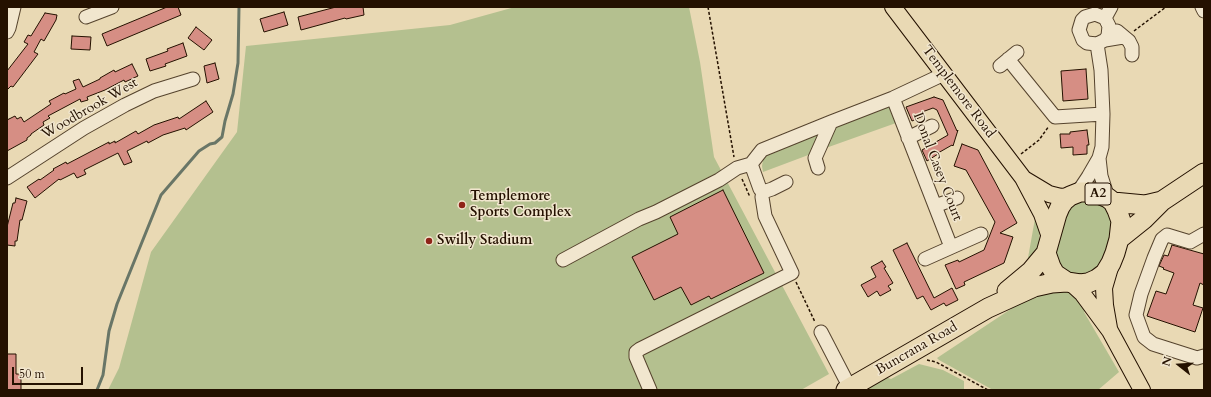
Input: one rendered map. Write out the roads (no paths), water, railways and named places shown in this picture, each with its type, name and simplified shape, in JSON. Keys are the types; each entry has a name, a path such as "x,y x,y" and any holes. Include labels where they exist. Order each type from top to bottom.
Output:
{"highway":[{"name":"A2","path":"1119,239 1162,201 1204,172"},
{"name":"A2","path":"1048,245 1057,214 1064,201 1071,195 1080,192 1094,192 1110,200 1145,205 1162,201"},
{"name":"A2","path":"1069,283 1088,284 1105,273 1111,263 1119,239 1121,221 1118,210 1110,200"},
{"path":"1048,245 1051,267 1056,274 1069,283"},
{"name":"Buncrana Road","path":"988,308 1031,271 1048,245"},
{"name":"Buncrana Road","path":"848,389 988,308 1034,287 1052,283 1069,283"}],"main road":[{"name":"Templemore Road","path":"893,7 1023,178 1042,214 1048,245"},
{"name":"Templemore Road","path":"1023,178 1049,194 1061,197 1071,195"},
{"path":"1110,332 1104,297 1105,283 1111,263"},
{"path":"1069,283 1082,293 1110,332 1139,389"}],"street":[{"path":"7,32 14,7"},
{"path":"86,18 112,7"},
{"path":"1202,7 1204,11"},
{"path":"1124,37 1092,44 1083,40 1080,35 1080,25 1085,17 1090,15 1108,16 1132,47 1132,55"},
{"path":"1071,195 1084,184 1099,158 1104,138 1101,42 1109,31 1108,16"},
{"path":"1008,59 1055,117 1103,114"},
{"path":"564,260 639,219 719,180 737,168 751,164 762,150 893,98 944,74"},
{"name":"Woodbrook West","path":"7,178 84,128 125,105 154,91 193,79"},
{"name":"Donal Casey Court","path":"893,98 951,247"},
{"path":"818,168 815,158 831,122"},
{"path":"908,138 932,126"},
{"path":"1099,158 1101,176 1110,200"},
{"path":"751,164 760,189 763,191"},
{"path":"763,191 766,192 786,182"},
{"path":"650,390 636,357 636,352 792,273 765,216 762,197 763,191"},
{"path":"935,206 957,198"},
{"path":"925,259 981,234"},
{"path":"1204,234 1190,242 1167,234 1162,239 1141,294 1136,315 1144,337 1153,344 1197,358 1204,356"},
{"path":"821,332 848,389"}],"waterway":[{"path":"97,390 103,375 109,331 117,304 161,195 199,151 210,144 215,143 222,137 233,94 238,63 239,7"}],"place":[{"name":"Templemore Sports Complex","path":"462,205"},
{"name":"Swilly Stadium","path":"429,241"}]}
